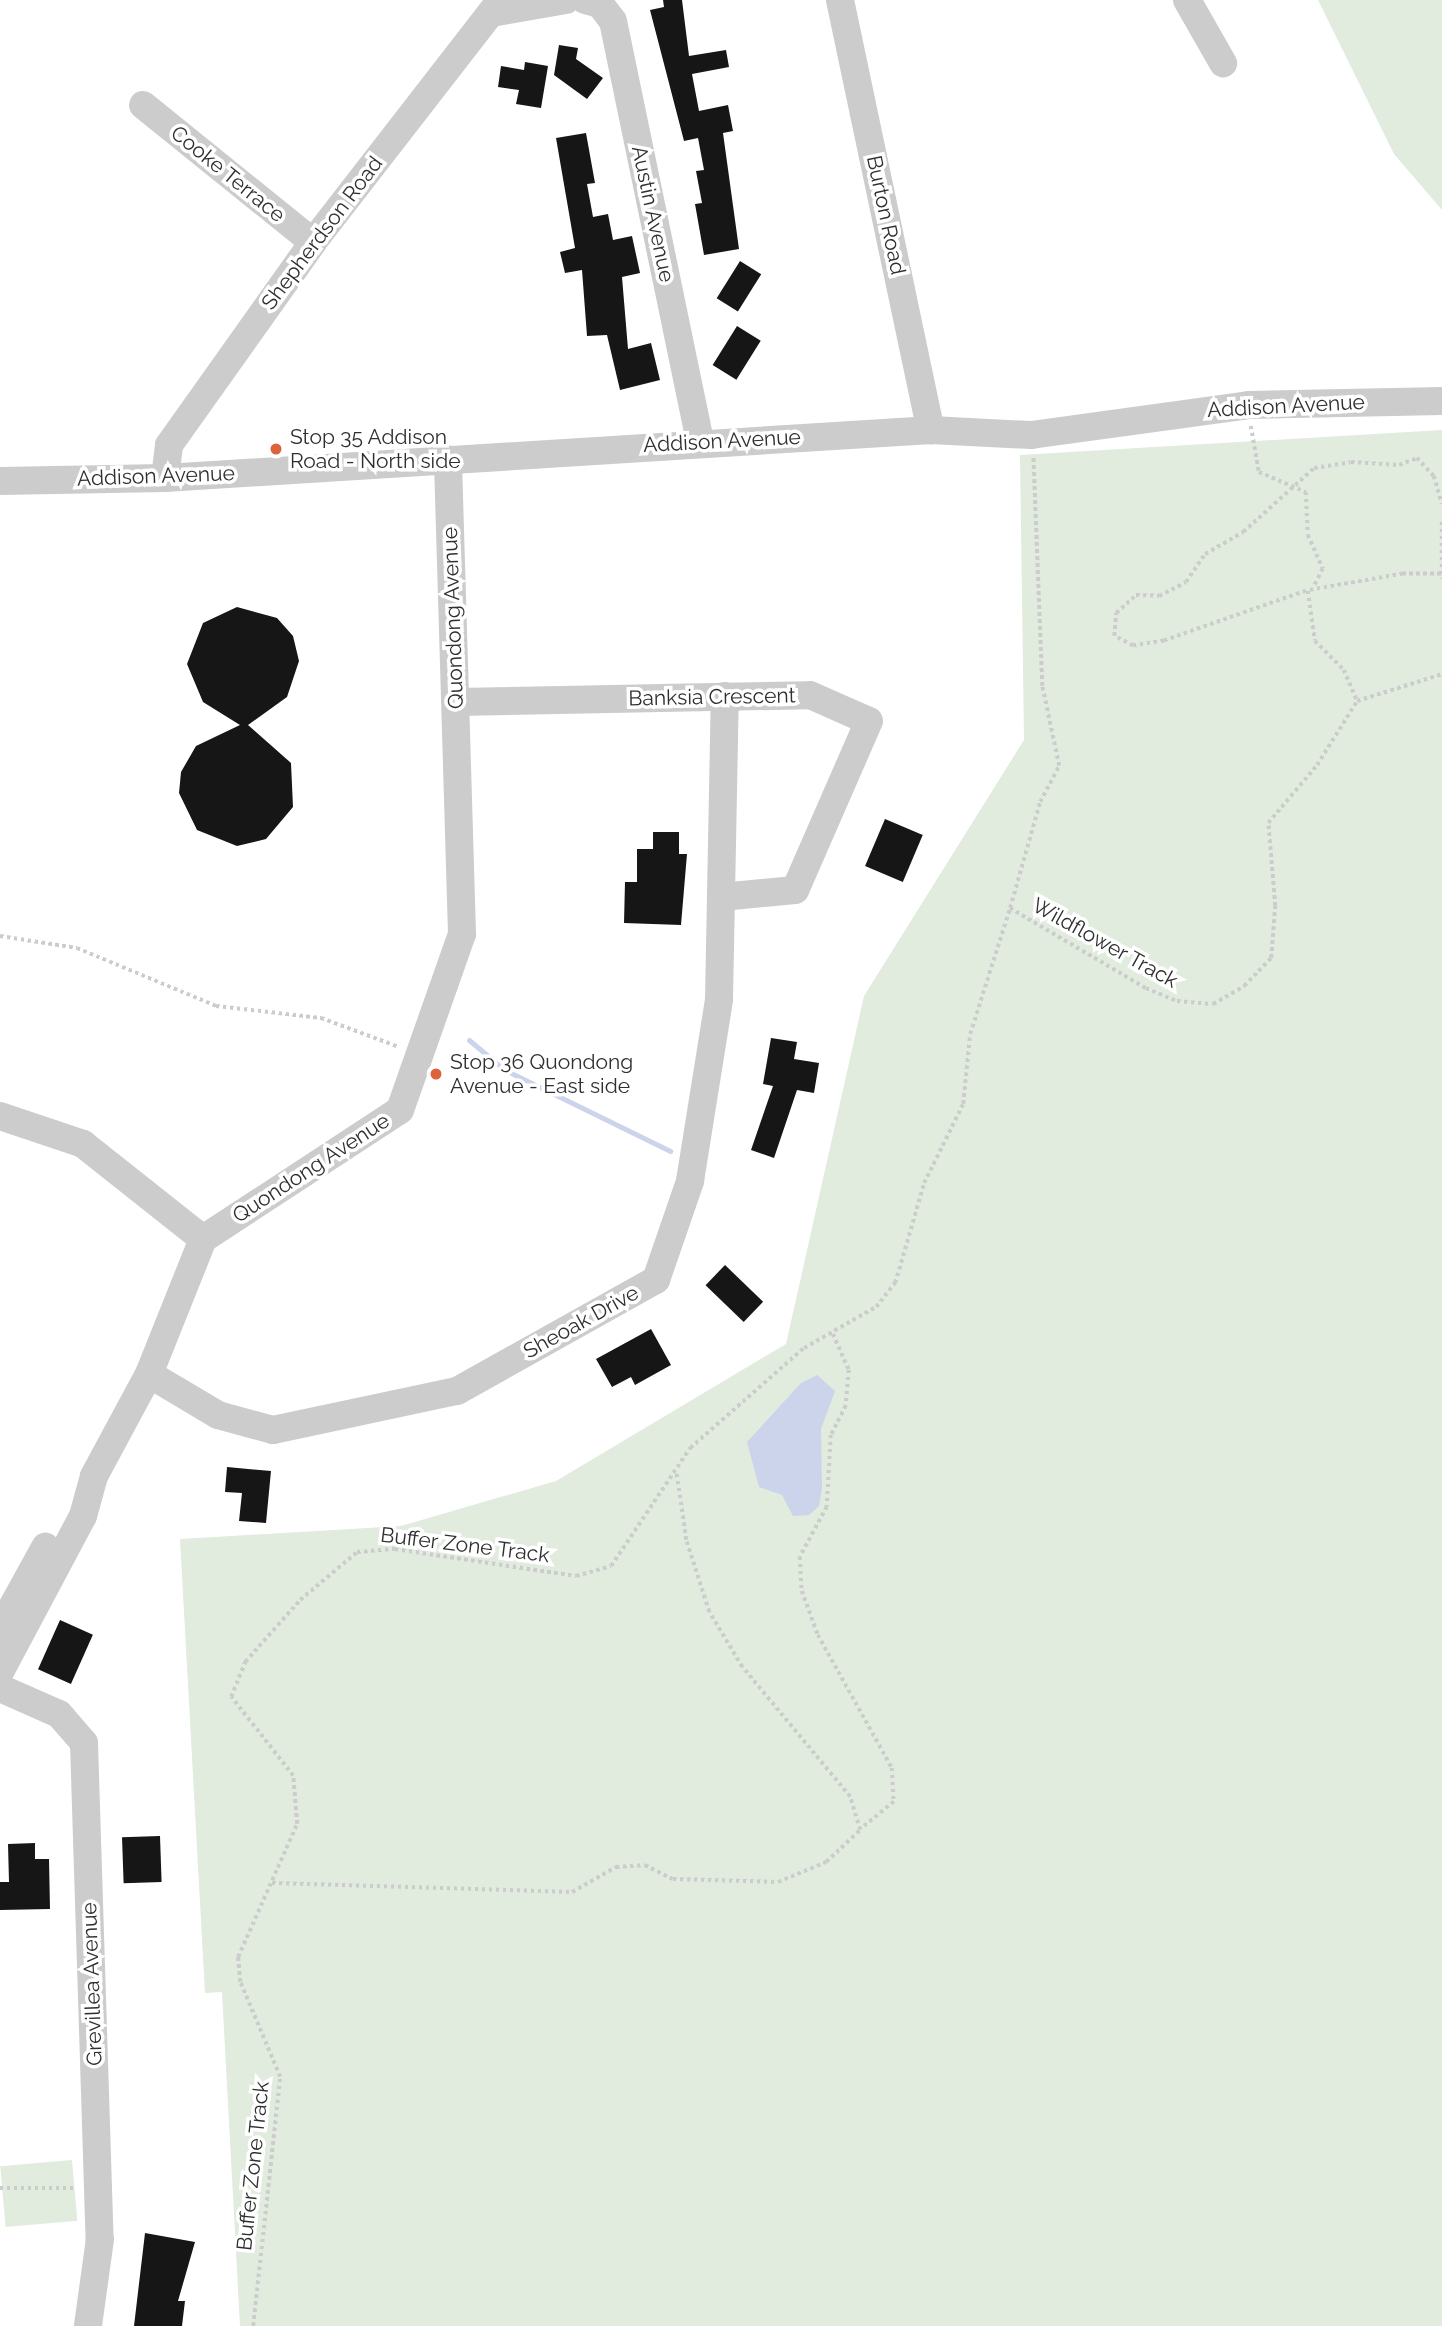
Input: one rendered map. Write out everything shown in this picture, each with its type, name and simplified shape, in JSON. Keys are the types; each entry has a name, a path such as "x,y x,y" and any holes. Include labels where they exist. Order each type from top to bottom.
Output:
{"street":[{"path":"496,6 566,0"},
{"name":"Austin Avenue","path":"585,0 600,4 613,21 700,442"},
{"name":"Burton Road","path":"840,0 931,430"},
{"path":"1187,0 1223,62"},
{"name":"Shepherdson Road","path":"164,478 169,445 313,242 496,6"},
{"name":"Cooke Terrace","path":"143,105 313,242"},
{"name":"Addison Avenue","path":"0,481 164,478 700,442 931,430 1031,435 1249,405 1442,401"},
{"name":"Quondong Avenue","path":"203,1239 400,1110 462,934 449,458"},
{"name":"Banksia Crescent","path":"456,702 810,695 872,726 795,890 721,897"},
{"name":"Sheoak Drive","path":"149,1374 218,1415 273,1430 457,1391 656,1280 690,1181 719,999 725,696"},
{"path":"0,1116 82,1144 203,1239 149,1374 94,1476 82,1516 0,1672"},
{"path":"0,1629 65,1510 94,1476"},
{"name":"Grevillea Avenue","path":"0,1688 59,1714 84,1743 100,2239 88,2326"}],"path":[{"path":"1249,405 1259,472 1293,481 1306,492 1308,534 1323,569 1319,585 1164,641 1133,646 1114,636 1116,613 1136,595 1159,596 1186,582 1205,554 1243,532 1293,481 1314,468 1351,462 1399,465 1417,458 1434,476 1442,504"},
{"path":"1010,908 1040,802 1059,766 1042,686 1031,435"},
{"path":"1442,522 1442,579"},
{"path":"1306,591 1403,574 1441,574"},
{"path":"1306,591 1315,642 1344,670 1357,701 1442,674"},
{"name":"Wildflower Track","path":"989,965 1010,908 1177,1001 1213,1004 1244,986 1270,958 1275,906 1268,822 1317,765 1357,701"},
{"path":"0,936 77,948 216,1006 321,1018 419,1055"},
{"name":"Buffer Zone Track","path":"253,2326 279,2077 240,1982 238,1956 297,1824 293,1776 243,1718 231,1697 232,1682 300,1600 357,1552 373,1549 576,1576 611,1566 676,1469 737,1405 804,1349 876,1307 900,1271 924,1183 963,1104 970,1034 989,965"},
{"path":"271,1883 572,1892 616,1867 645,1865 673,1879 778,1882 826,1862 894,1802 892,1768 818,1635 802,1591 800,1557 827,1507 831,1435 846,1406 849,1370 833,1334"},
{"path":"676,1469 686,1540 709,1612 742,1667 850,1797 860,1830"},
{"path":"0,2188 99,2189"}],"shaded area":[{"path":"1318,0 1442,0 1442,210 1394,154"},
{"path":"1442,430 1442,2326 240,2326 222,1992 205,1993 180,1539 401,1526 556,1481 786,1344 864,996 1024,740 1020,455"},
{"path":"72,2160 77,2221 6,2227 0,2166"}],"water":[{"path":"817,1375 835,1391 821,1429 822,1488 819,1506 809,1515 793,1516 782,1495 759,1487 747,1442 801,1383"}],"building":[{"path":"663,0 682,0 689,56 726,50 729,67 692,74 699,111 728,105 733,131 723,133 739,249 704,255 695,204 702,203 696,171 704,170 698,138 684,141 650,10 664,7"},
{"path":"559,45 578,48 576,59 603,78 587,99 554,75"},
{"path":"525,62 548,66 541,108 516,104 519,90 498,87 501,66 524,70"},
{"path":"586,133 595,183 587,184 593,217 608,214 613,240 632,236 640,273 622,277 628,349 651,343 660,380 620,390 607,335 587,336 582,270 565,273 560,252 575,248 556,138"},
{"path":"740,261 761,274 738,312 717,298"},
{"path":"737,326 761,341 736,380 713,365"},
{"path":"237,607 277,618 293,636 299,661 287,697 248,725 291,763 293,807 266,839 237,846 197,830 179,793 181,772 196,746 240,725 203,702 187,664 203,623"},
{"path":"885,819 923,835 903,882 865,866"},
{"path":"653,832 679,832 679,854 687,854 681,925 624,923 625,882 637,882 637,849 653,849"},
{"path":"771,1038 797,1042 794,1059 819,1063 814,1093 797,1090 774,1158 751,1150 773,1086 763,1084"},
{"path":"725,1265 763,1302 744,1322 706,1285"},
{"path":"651,1329 671,1365 635,1385 631,1377 612,1387 596,1359"},
{"path":"227,1467 271,1471 266,1523 239,1521 242,1493 225,1492"},
{"path":"60,1620 93,1635 71,1684 38,1669"},
{"path":"160,1836 162,1882 124,1883 122,1837"},
{"path":"35,1843 35,1859 49,1859 50,1909 0,1910 0,1882 9,1882 8,1844"},
{"path":"145,2233 195,2242 178,2301 185,2301 182,2326 134,2326"}],"waterway":[{"path":"469,1040 505,1070 670,1151"}],"place":[{"name":"Stop 35 Addison Road - North side","path":"276,449"},
{"name":"Stop 36 Quondong Avenue - East side","path":"436,1074"}]}
